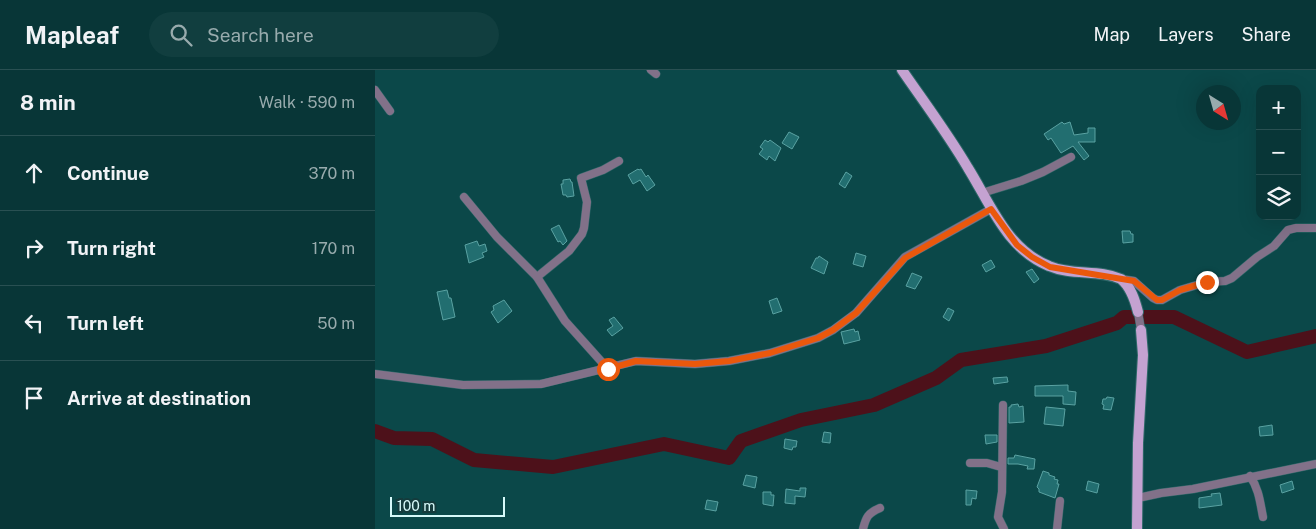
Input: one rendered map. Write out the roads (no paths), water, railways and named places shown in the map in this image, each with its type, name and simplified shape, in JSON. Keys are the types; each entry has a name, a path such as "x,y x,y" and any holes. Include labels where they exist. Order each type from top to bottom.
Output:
{"main road":[{"path":"902,70 964,161 991,209 1017,245 1032,257 1050,267 1121,279 1130,290 1138,312"},
{"path":"1137,529 1138,443 1143,355 1141,330"}],"street":[{"path":"375,90 390,112"},
{"path":"982,193 1021,182 1071,157"},
{"path":"537,277 569,251 582,234 587,202 581,178 603,170 619,161"},
{"path":"464,197 493,232 537,277 565,321 608,369"},
{"path":"375,374 463,385 541,384 636,361 695,364 729,361 770,353 818,338 833,330 856,313 905,258 991,209"},
{"path":"1121,279 1134,281 1153,298 1162,300 1180,290 1207,282 1225,281 1232,278 1274,246 1288,230 1316,228"},
{"path":"1138,312 1141,330"},
{"path":"1003,405 1002,492 999,517 1004,529"},
{"path":"970,462 987,463 1001,467"},
{"path":"1138,498 1316,464"},
{"path":"1250,476 1260,496 1263,517"},
{"path":"1057,529 1060,501"},
{"path":"863,529 866,518 871,512 880,508"}],"waterway":[{"path":"375,431 394,438 432,439 474,460 553,467 664,444 729,458 741,441 801,420 874,405 936,378 961,360 1046,346 1117,323 1124,317 1174,317 1247,352 1316,336"}]}
